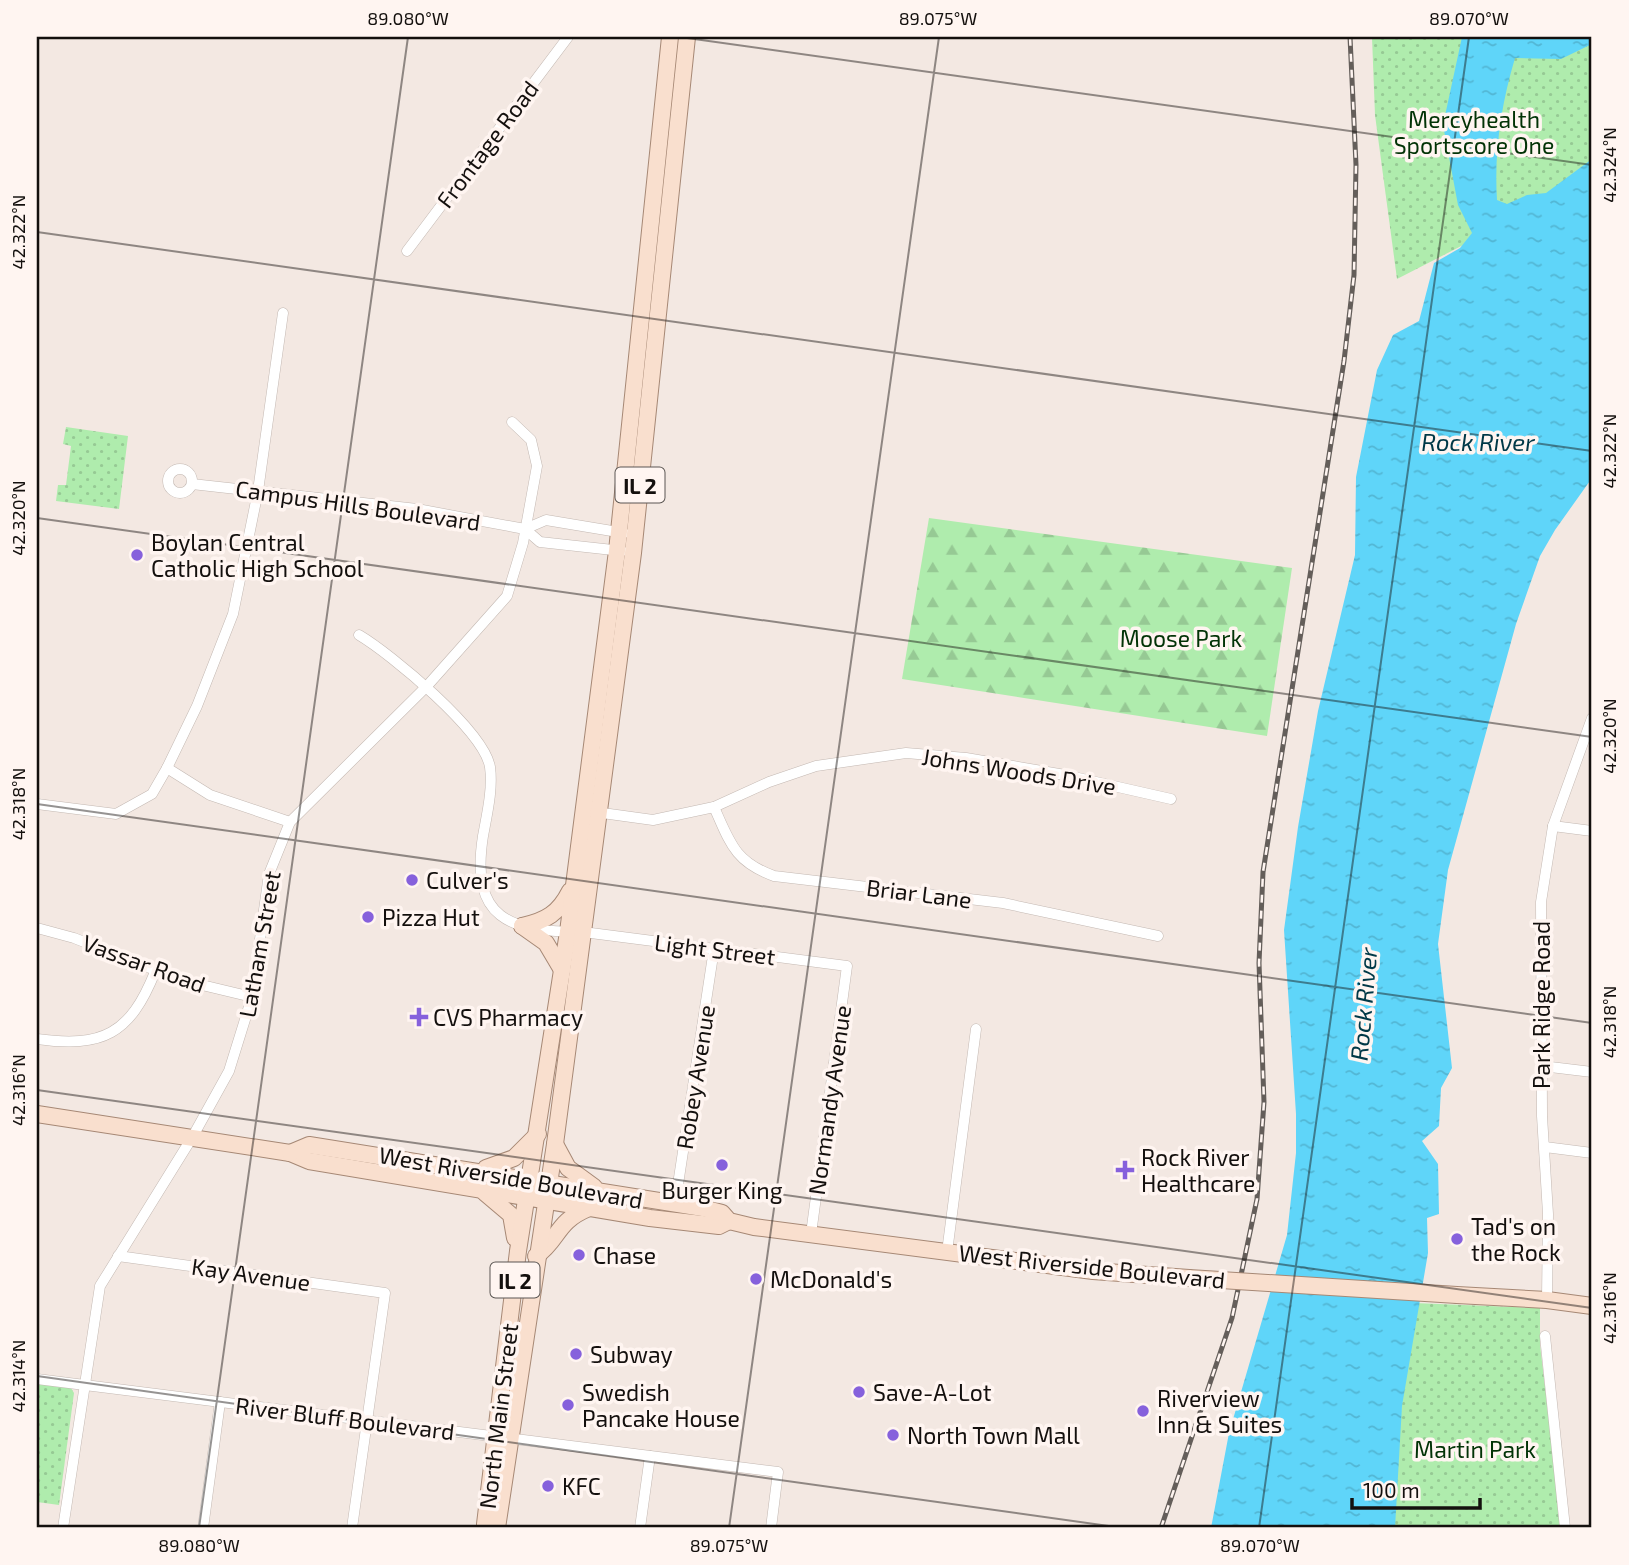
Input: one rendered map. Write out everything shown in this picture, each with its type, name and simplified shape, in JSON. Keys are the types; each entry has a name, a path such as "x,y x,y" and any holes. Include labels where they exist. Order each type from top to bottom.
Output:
{"main road":[{"name":"IL 2","path":"627,533 670,37"},
{"name":"IL 2","path":"549,1182 575,932 625,552 687,37"},
{"name":"IL 2","path":"529,1178 562,970 575,932 575,883 592,812"},
{"path":"522,926 541,922 560,909 575,883"},
{"path":"522,926 546,943 562,970"},
{"name":"West Riverside Boulevard","path":"37,1114 193,1136 290,1153 309,1161 545,1201 709,1225 719,1226 729,1221 1093,1270 1547,1300 1592,1306"},
{"path":"480,1170 514,1158 538,1134"},
{"name":"West Riverside Boulevard","path":"290,1153 309,1144 480,1170 722,1213 729,1221"},
{"path":"555,1144 568,1168 605,1193"},
{"name":"North Main Street","path":"487,1528 485,1524 495,1437 529,1178"},
{"name":"North Main Street","path":"497,1528 549,1182"},
{"path":"480,1190 511,1215 518,1251"},
{"path":"536,1256 546,1249 559,1226 589,1208"}],"street":[{"name":"Frontage Road","path":"407,251 568,37"},
{"path":"37,804 116,814 152,794 167,768 197,706 233,614 258,491 283,313"},
{"name":"Latham Street","path":"63,1528 100,1286 193,1136 229,1071 252,997 269,874 290,822 427,686 507,596 525,529 537,466 531,440 512,422"},
{"name":"Campus Hills Boulevard","path":"192,484 416,509 525,529 540,542 625,552"},
{"name":"Campus Hills Boulevard","path":"525,529 546,520 627,533"},
{"path":"359,635 385,650 427,686 480,745 490,765 481,880 494,912 522,926"},
{"name":"Park Ridge Road","path":"1547,1300 1548,1214 1539,926 1553,826 1592,719"},
{"name":"Johns Woods Drive","path":"592,812 653,820 715,807 769,782 816,766 906,753 966,758 1065,775 1171,799"},
{"path":"167,768 210,795 290,822"},
{"name":"Briar Lane","path":"715,807 732,848 751,868 774,876 1003,903 1158,936"},
{"path":"1553,826 1592,831"},
{"name":"Light Street","path":"522,926 847,966"},
{"name":"Vassar Road","path":"37,928 74,938 155,972 252,997"},
{"name":"Robey Avenue","path":"675,1204 714,949"},
{"name":"Normandy Avenue","path":"811,1234 847,966"},
{"path":"37,1039 83,1042 113,1032 135,1014 155,972"},
{"path":"947,1252 976,1028"},
{"path":"1542,1066 1592,1072"},
{"path":"1545,1147 1592,1153"},
{"name":"Kay Avenue","path":"118,1256 385,1293 366,1420"},
{"path":"1545,1336 1565,1528"},
{"name":"River Bluff Boulevard","path":"37,1379 778,1472 771,1528"},
{"path":"203,1528 219,1402"},
{"path":"352,1528 366,1420"},
{"path":"640,1528 650,1456"}],"green space":[{"name":"Mercyhealth Sportscore One","path":"1372,37 1592,37 1592,179 1397,279 1375,115"},
{"path":"66,427 128,436 119,509 56,501 58,485 66,485 71,446 63,444"},
{"name":"Moose Park","path":"929,518 1292,568 1267,736 902,679"},
{"name":"Martin Park","path":"1414,1303 1540,1308 1540,1345 1562,1528 1391,1528 1394,1470"},
{"path":"37,1384 71,1388 74,1393 59,1505 37,1502"}],"water":[{"name":"Rock River","path":"1462,37 1592,37 1592,44 1561,59 1515,58 1500,129 1496,182 1497,200 1507,204 1527,195 1546,193 1592,159 1592,478 1540,556 1516,624 1448,870 1438,944 1452,1068 1441,1088 1439,1126 1422,1141 1438,1164 1439,1214 1427,1218 1428,1253 1402,1406 1395,1528 1211,1528 1229,1433 1287,1235 1296,1153 1296,1114 1284,930 1318,711 1355,555 1356,477 1377,370 1393,335 1419,321 1434,263 1460,248 1472,233 1458,205 1443,125"}],"railway":[{"path":"1161,1528 1232,1318 1257,1199 1264,1102 1259,963 1263,872 1344,361 1354,275 1356,165 1350,37"}],"place":[{"name":"Boylan Central Catholic High School","path":"137,555"},
{"name":"Culver's","path":"412,880"},
{"name":"Pizza Hut","path":"368,917"},
{"name":"CVS Pharmacy","path":"419,1017"},
{"name":"Burger King","path":"722,1165"},
{"name":"Rock River Healthcare","path":"1125,1170"},
{"name":"Tad's on the Rock","path":"1457,1239"},
{"name":"Chase","path":"579,1255"},
{"name":"McDonald's","path":"756,1279"},
{"name":"Subway","path":"576,1354"},
{"name":"Save-A-Lot","path":"859,1392"},
{"name":"Swedish Pancake House","path":"568,1405"},
{"name":"Riverview Inn & Suites","path":"1143,1411"},
{"name":"North Town Mall","path":"893,1435"},
{"name":"KFC","path":"548,1486"}]}
